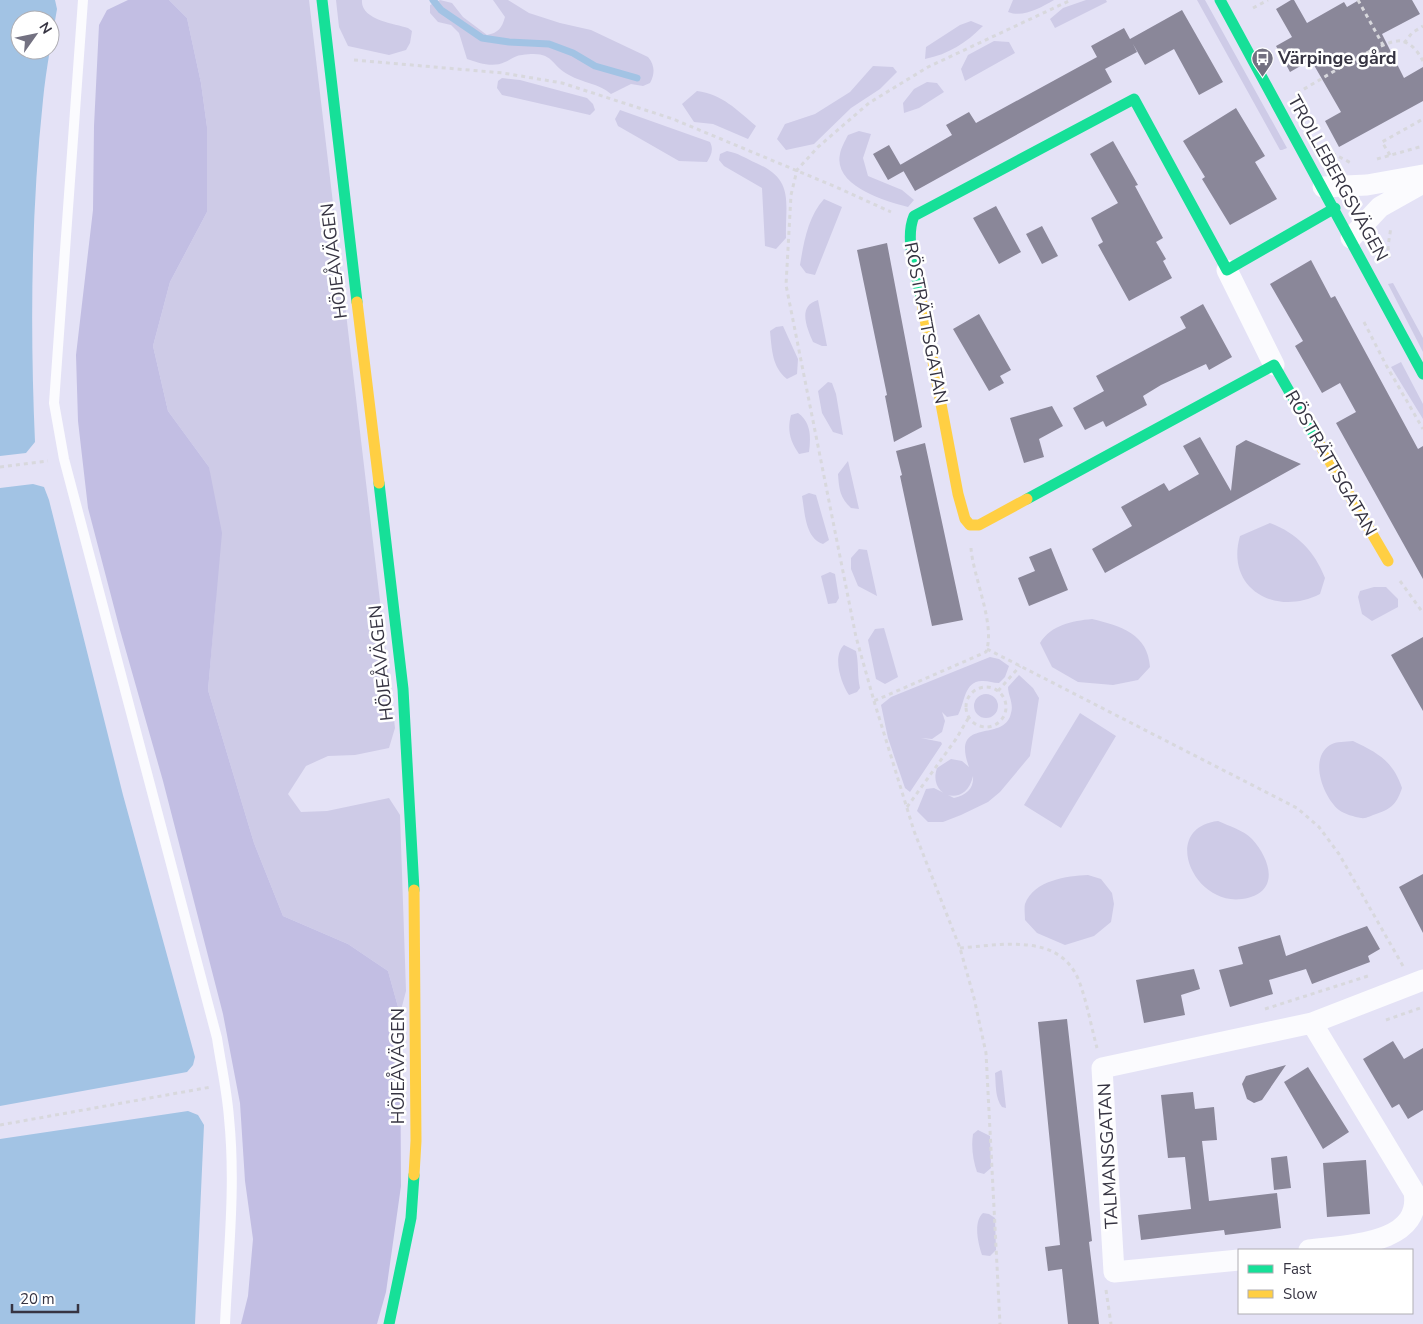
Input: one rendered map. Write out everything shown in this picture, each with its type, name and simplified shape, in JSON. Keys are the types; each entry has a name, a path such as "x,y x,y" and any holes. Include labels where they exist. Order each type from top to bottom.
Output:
{"street":[{"name":"HÖJEÅVÄGEN","path":"322,0 403,689 416,921 416,1141 411,1218 389,1324"},
{"name":"TROLLEBERGSVÄGEN","path":"1220,0 1351,238 1423,374"},
{"name":"RÖSTRÄTTSGATAN","path":"970,525 958,494 910,237 910,226 914,216 1134,99 1227,270 1274,365 1388,561"},
{"path":"1323,187 1367,185 1423,174"},
{"path":"1351,238 1380,207 1423,183"},
{"path":"1227,270 1334,208"},
{"path":"970,525 979,525 1274,365"},
{"name":"TALMANSGATAN","path":"1114,1272 1102,1068 1312,1023 1418,982"},
{"path":"1312,1023 1414,1192 1416,1201 1412,1218 1396,1232 1378,1240 1316,1249"},
{"path":"1114,1272 1238,1260"}],"lane":[{"path":"83,0 54,404 64,459 162,837 217,1038 229,1117 232,1222 225,1324"}],"path":[{"path":"1000,1324 986,1053 960,948 907,807 856,637 786,285 791,195 797,170 818,148 869,104 920,72 1071,0"},
{"path":"1250,10 1268,0"},
{"path":"1358,0 1383,45"},
{"path":"1404,42 1412,33 1423,26"},
{"path":"1292,96 1391,41 1404,42 1417,50 1423,61"},
{"path":"328,58 503,73 562,84 673,119 797,170 894,213 914,216"},
{"path":"1390,155 1382,142 1423,119"},
{"path":"1372,161 1423,146"},
{"path":"1380,207 1391,225 1388,246 1392,265"},
{"path":"0,467 64,459"},
{"path":"970,525 972,562 988,626 987,649"},
{"path":"1388,561 1421,606 1423,613"},
{"path":"874,701 970,659 987,649"},
{"path":"987,649 1296,808 1319,827 1339,854 1402,965 1418,982"},
{"path":"998,691 1020,666"},
{"path":"986,687 998,691 1003,696 1006,708 1005,714 997,724 978,726 969,717 967,704 973,692 986,687"},
{"path":"907,807 956,739 969,717"},
{"path":"960,948 1035,946 1055,951 1068,961 1079,981 1102,1068"},
{"path":"1396,967 1407,962"},
{"path":"1263,1010 1376,973"},
{"path":"1097,1048 1106,1046"},
{"path":"0,1125 224,1085"},
{"path":"1111,1324 1106,1288 1114,1272"}],"shaded area":[{"path":"128,0 169,0 187,18 201,83 207,127 207,212 170,282 153,346 168,411 209,467 222,533 208,690 254,843 283,916 348,944 388,971 400,1014 401,1186 386,1292 377,1324 241,1324 248,1296 253,1239 245,1181 240,1103 223,1014 163,781 88,508 78,421 76,355 93,210 94,126 99,25 107,10"},
{"path":"169,0 309,0 395,728 389,748 355,755 328,756 306,766 288,794 301,812 327,811 389,798 400,815 406,991 400,1014 388,971 348,944 283,916 254,843 208,690 216,597 209,467 168,411 153,346 170,282 207,212 207,127 201,83 187,18"},
{"path":"336,0 362,0 363,7 372,17 408,28 412,31 410,43 406,50 389,55 348,46 339,27"},
{"path":"440,0 452,3 463,17 487,35 499,29 505,17 493,0 508,0 529,13 591,30 648,57 653,66 652,80 643,86 631,84 611,94 606,90 569,75 546,56 520,55 496,65 467,59 459,33 451,25 438,22 430,13 430,5"},
{"path":"1013,0 1054,0 1031,11 1014,14 1008,12"},
{"path":"1086,0 1106,0 1107,2 1055,28 1050,19 1063,8"},
{"path":"1197,0 1205,0 1287,148 1280,150"},
{"path":"971,21 983,26 957,47 925,59 926,47 960,25"},
{"path":"994,41 1009,42 1015,53 965,81 961,69 968,55"},
{"path":"873,66 893,67 897,72 880,89 851,108 814,144 786,150 777,139 785,124 815,114 850,92"},
{"path":"502,78 520,80 587,98 593,104 595,110 590,115 502,95 497,88 498,81"},
{"path":"927,82 937,83 944,92 919,108 904,113 903,103 914,89"},
{"path":"697,91 722,99 756,126 748,139 713,124 694,122 682,104"},
{"path":"620,110 710,142 711,155 707,162 679,161 618,126 615,119"},
{"path":"859,131 871,134 863,158 868,176 902,190 914,200 908,207 887,201 863,190 844,175 840,165 841,149 848,135"},
{"path":"727,151 735,153 768,170 777,177 782,185 786,203 786,238 776,249 765,246 762,188 724,166 719,160 720,154"},
{"path":"824,199 842,207 815,275 806,273 800,265 810,221"},
{"path":"1393,283 1423,338 1423,352 1388,284"},
{"path":"818,300 827,346 813,342 806,324 805,318 808,307"},
{"path":"783,326 798,359 797,374 787,379 776,364 772,351 770,331 776,327"},
{"path":"1401,362 1423,404 1423,419 1391,367"},
{"path":"828,382 832,383 836,394 843,435 833,432 822,413 818,391"},
{"path":"798,413 808,425 810,435 809,452 799,454 793,445 789,431 791,415"},
{"path":"848,461 859,509 851,508 847,504 842,497 840,489 838,474"},
{"path":"809,493 816,495 829,540 823,544 817,541 809,531 805,517 802,496"},
{"path":"1270,523 1297,538 1316,560 1325,578 1320,594 1303,600 1286,602 1271,599 1258,593 1247,583 1240,570 1237,554 1240,536"},
{"path":"859,549 867,550 877,596 858,586 851,569 851,558"},
{"path":"830,572 835,574 839,598 836,603 828,604 821,576"},
{"path":"1374,587 1386,587 1398,599 1398,607 1372,621 1362,614 1358,597 1360,591"},
{"path":"1092,619 1123,629 1138,639 1148,656 1150,667 1138,680 1113,685 1078,682 1052,667 1040,643 1045,637 1063,625"},
{"path":"884,628 898,677 885,684 876,679 868,640 875,629"},
{"path":"844,645 856,651 860,688 857,692 849,695 843,684 838,663 840,650"},
{"path":"990,657 999,659 1009,666 1005,677 999,683 983,681 972,684 966,693 958,715 947,717 942,712 945,721 942,732 932,739 921,738 941,742 942,744 910,792 905,788 888,738 881,705 891,697"},
{"path":"1019,675 1033,688 1039,698 1030,756 1000,792 988,802 943,822 928,822 917,811 926,789 934,788 942,792 937,786 935,778 937,768 951,759 962,761 969,767 965,751 967,741 972,735 999,727 1007,722 1012,710 1008,687","holes":["973,776 971,787 963,795 954,798 942,792 956,796 963,793 969,786"]},
{"path":"986,694 994,698 998,706 994,714 986,718 978,714 974,706 978,698"},
{"path":"1080,713 1116,736 1061,828 1024,805"},
{"path":"1353,741 1384,759 1394,771 1402,788 1396,802 1390,808 1365,818 1344,813 1333,804 1324,788 1319,769 1323,751 1330,745 1338,742"},
{"path":"1218,821 1236,828 1252,839 1264,856 1269,875 1267,883 1263,890 1254,896 1242,899 1225,898 1209,891 1198,879 1190,865 1187,851 1190,837 1200,827"},
{"path":"1088,875 1101,879 1112,893 1114,904 1111,922 1094,936 1065,945 1037,933 1025,920 1025,904 1029,896 1036,889 1061,878"},
{"path":"1001,1070 1006,1108 1002,1107 996,1091 995,1073"},
{"path":"978,1130 990,1136 991,1168 984,1174 977,1172 974,1163 973,1134"},
{"path":"983,1213 995,1218 996,1250 990,1256 982,1255 978,1239 977,1227"}],"water":[{"path":"0,0 55,0 57,9 10,10 10,60 48,60 39,142 34,228 32,356 35,442 26,453 0,456"},
{"path":"33,484 44,487 49,500 123,795 195,1057 193,1065 187,1072 0,1106 0,488"},
{"path":"188,1111 198,1115 204,1125 195,1324 0,1324 0,1139"}],"building":[{"path":"1294,0 1307,23 1344,2 1347,7 1359,0 1412,0 1420,14 1382,34 1404,78 1423,67 1423,101 1339,147 1325,121 1341,112 1311,60 1290,72 1276,46 1292,37 1276,9"},
{"path":"1182,10 1223,82 1199,95 1174,49 1145,65 1133,44 1137,52 1105,69 1112,82 915,191 900,165 952,135 946,125 969,112 976,123 1097,57 1091,46 1124,28 1130,39"},
{"path":"1236,108 1265,156 1255,162 1277,199 1230,225 1202,179 1205,177 1183,141"},
{"path":"1113,141 1138,185 1135,186 1163,238 1156,242 1166,259 1163,261 1172,278 1129,301 1098,245 1103,242 1091,218 1118,203 1090,154"},
{"path":"889,145 904,171 888,180 873,154"},
{"path":"996,206 1021,252 999,264 973,218"},
{"path":"1042,226 1058,256 1042,264 1026,234"},
{"path":"887,243 922,427 894,442 885,396 887,395 857,250"},
{"path":"1311,260 1331,298 1335,296 1418,449 1423,446 1423,579 1336,423 1356,412 1340,383 1322,393 1295,346 1303,341 1270,284"},
{"path":"1203,304 1232,357 1209,370 1206,364 1161,385 1143,396 1147,405 1106,427 1103,421 1085,430 1073,408 1104,391 1096,376 1186,328 1180,317"},
{"path":"979,314 1011,370 1000,376 1004,383 989,391 953,329"},
{"path":"1052,406 1063,426 1039,439 1044,457 1024,463 1010,418"},
{"path":"1200,437 1231,491 1236,446 1246,440 1301,464 1105,573 1092,549 1132,526 1121,507 1164,483 1169,491 1199,474 1183,446"},
{"path":"925,443 963,620 932,626 896,451"},
{"path":"1051,548 1068,590 1029,606 1018,578 1035,571 1029,557"},
{"path":"1423,637 1423,711 1391,655"},
{"path":"1423,874 1423,933 1399,887"},
{"path":"1367,926 1380,949 1368,956 1370,962 1312,984 1306,969 1269,980 1273,994 1230,1007 1219,970 1243,964 1238,947 1280,935 1286,956"},
{"path":"1194,969 1200,989 1181,995 1185,1015 1144,1023 1136,980"},
{"path":"1067,1019 1092,1241 1089,1242 1099,1324 1068,1324 1062,1269 1048,1271 1045,1247 1060,1245 1038,1022"},
{"path":"1393,1041 1404,1059 1423,1048 1423,1110 1408,1119 1399,1104 1392,1108 1363,1059"},
{"path":"1286,1065 1262,1100 1254,1103 1247,1099 1242,1084 1246,1076"},
{"path":"1308,1067 1349,1132 1323,1149 1284,1082"},
{"path":"1193,1092 1195,1109 1214,1107 1217,1140 1202,1141 1209,1201 1277,1193 1281,1228 1225,1235 1224,1230 1141,1240 1138,1215 1191,1209 1185,1157 1168,1158 1161,1095"},
{"path":"1287,1156 1291,1188 1274,1190 1271,1158"},
{"path":"1366,1160 1370,1214 1327,1217 1323,1163"}],"waterway":[{"path":"433,0 441,10 482,38 509,42 549,44 573,53 595,66 637,78"}],"traffic: fast":[{"path":"322,0 357,302"},
{"path":"1220,0 1423,374"},
{"path":"921,298 912,257 910,235 914,216 1134,99 1227,270 1335,208"},
{"path":"1027,499 1274,365 1319,443"},
{"path":"379,483 403,689 414,890"},
{"path":"389,1324 411,1218 414,1175"}],"traffic: slow":[{"path":"921,298 958,494 965,519 970,525 979,525 1027,499"},
{"path":"357,302 379,483"},
{"path":"1319,443 1388,561"},
{"path":"414,890 416,1141 414,1175"}],"place":[{"name":"Värpinge gård","path":"1262,77"}]}
